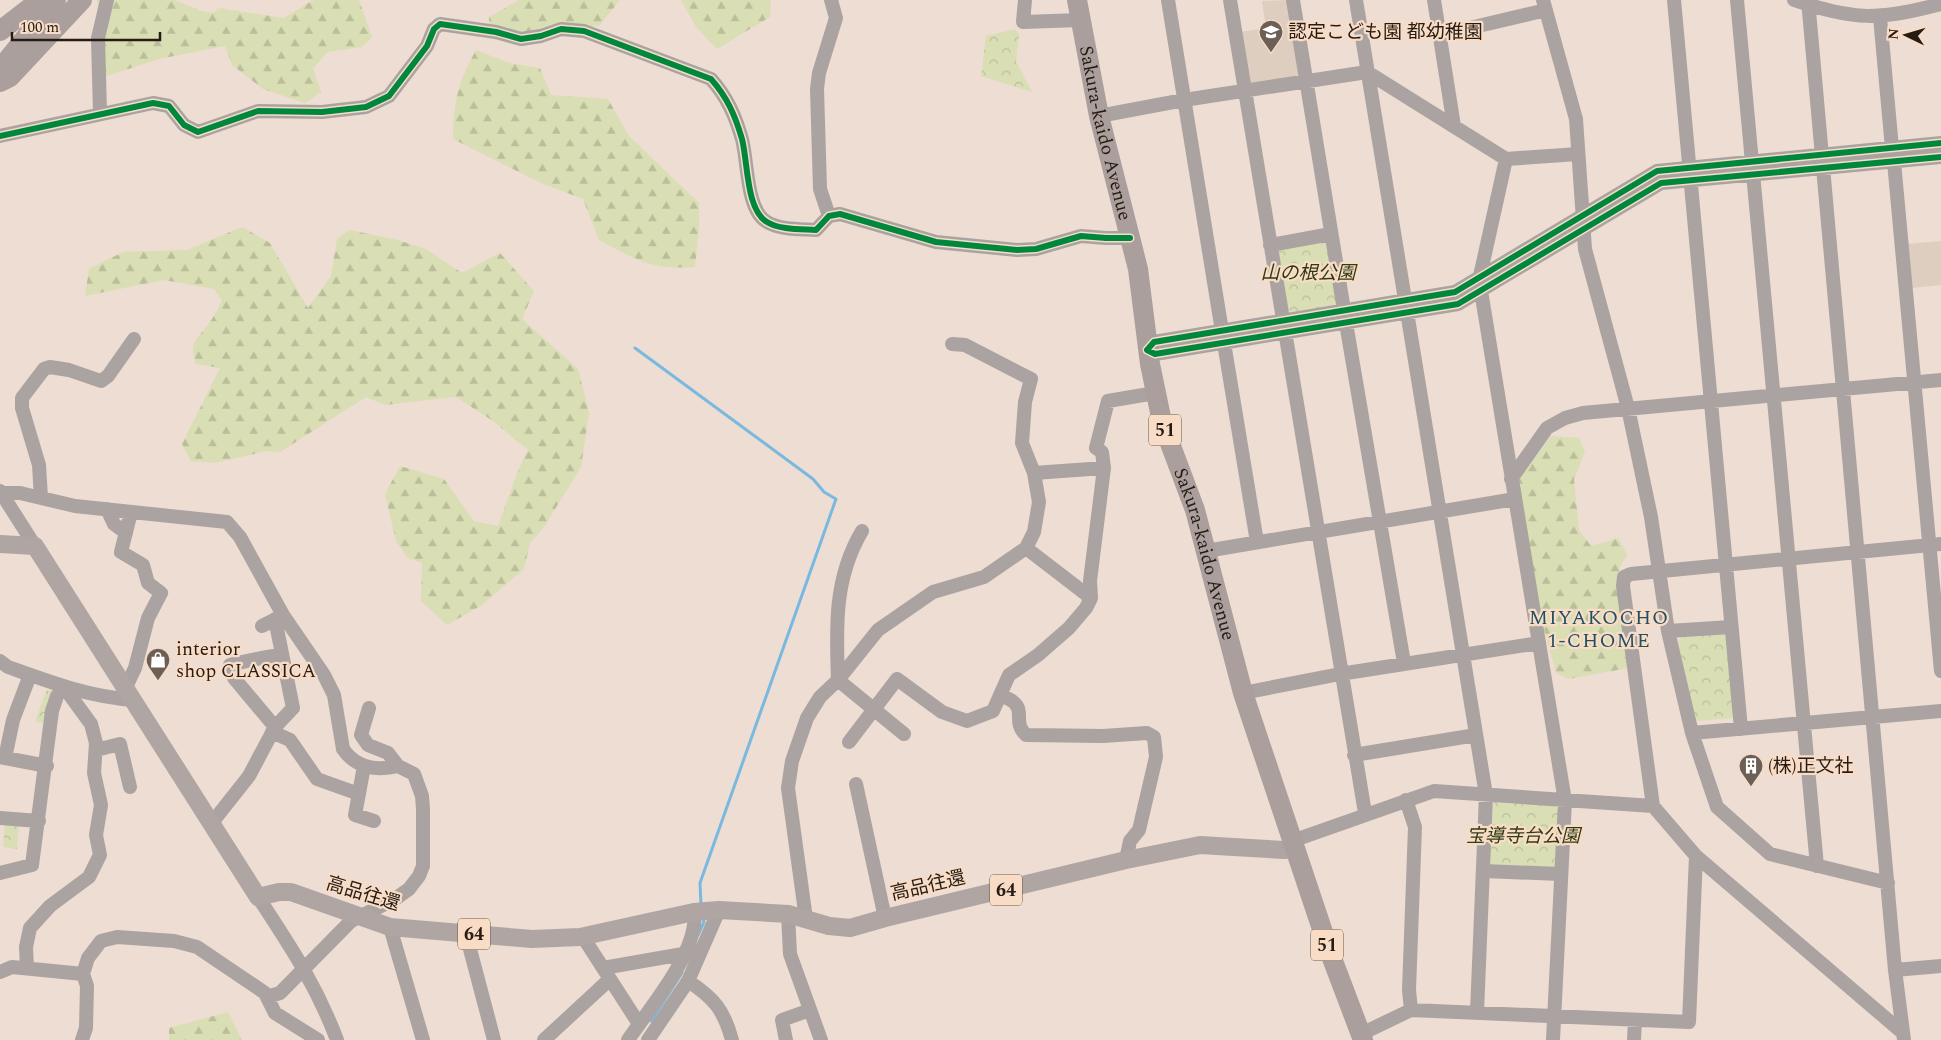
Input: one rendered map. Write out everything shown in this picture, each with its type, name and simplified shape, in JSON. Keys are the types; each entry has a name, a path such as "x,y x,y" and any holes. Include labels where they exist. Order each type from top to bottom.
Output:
{"highway":[{"path":"0,27 23,0"},
{"path":"0,31 40,0"},
{"path":"0,69 56,0"},
{"path":"0,82 10,77 82,0"},
{"name":"Sakura-kaido Avenue","path":"1079,10 1099,116 1138,269 1147,350 1155,393 1169,440 1189,489 1243,693 1296,842 1342,989 1362,1037"}],"main road":[{"path":"0,544 35,546 258,897"},
{"name":"高品往還","path":"719,910 788,914 828,926 850,928 1126,860 1210,844 1284,850 1296,842"},
{"name":"高品往還","path":"258,897 279,892 291,892 390,927 532,940 583,937 694,912"},
{"name":"64","path":"694,912 719,910"}],"street":[{"path":"100,113 98,38 107,0"},
{"path":"829,216 820,189 818,89 819,73 836,18 831,0"},
{"path":"1025,0 1023,22 1079,10"},
{"path":"1168,0 1257,542"},
{"path":"1230,0 1340,674 1365,813"},
{"path":"1293,0 1404,663"},
{"path":"1356,0 1486,795 1477,1012"},
{"path":"1434,0 1454,126"},
{"path":"1674,0 1740,729"},
{"path":"1737,0 1817,866"},
{"path":"1794,0 1841,14 1880,17 1941,4"},
{"path":"1808,3 1895,970 1904,1036"},
{"path":"1440,35 1545,5 1576,119 1585,249 1628,408 1651,516 1668,631 1692,733 1717,807 1770,854 1888,883"},
{"path":"1880,17 1915,382 1935,545 1941,671"},
{"path":"0,136 100,113 120,112 153,103 169,106 184,125 198,132 258,111 322,112 366,107 389,96 427,46 434,29 440,24 496,32 521,39 541,36 561,29 572,29 584,31 711,79 726,95 742,139 752,200 757,213 767,222 779,227 816,230 829,216 840,214 936,242 1017,250 1036,248 1081,236 1130,238"},
{"path":"1099,116 1184,100 1367,72 1506,159 1578,154"},
{"path":"1893,155 1941,143"},
{"path":"1147,350 1155,354 1223,337 1406,306 1458,304 1481,284 1583,222 1661,183 1690,174 1823,160 1893,155 1941,157"},
{"path":"1506,159 1481,284 1565,801 1553,1040"},
{"path":"1270,245 1331,234"},
{"path":"41,498 39,465 22,408 22,398 44,369 50,366 69,370 101,381 108,376 134,339"},
{"path":"806,919 788,788 791,770 807,718 820,697 838,680 878,630 933,592 984,577 1026,548 1038,518 1038,488 1022,443 1025,402 1031,379 965,346 952,344"},
{"path":"1512,479 1548,428 1564,418 1583,413 1941,380"},
{"path":"849,742 897,679 942,712 967,722 993,711 1009,675 1038,655 1069,628 1086,608 1091,598 1090,581 1104,468 1102,452 1096,448 1108,401 1155,393"},
{"path":"1034,473 1104,468"},
{"path":"1,492 20,493 75,506 227,522 244,545 279,617 324,675 334,695 343,750 348,756 364,766 385,769 398,766"},
{"path":"1,492 35,546"},
{"path":"1206,551 1515,499"},
{"path":"108,509 114,524 126,533"},
{"path":"0,662 64,688 106,698 130,694 148,618 160,592 148,583 143,565 121,552 131,512"},
{"path":"862,531 846,561 841,584 836,626 838,680 904,734"},
{"path":"1904,1036 1696,856 1652,806 1622,586 1624,577 1631,574 1935,545"},
{"path":"1026,548 1091,598"},
{"path":"262,626 279,617"},
{"path":"212,824 249,776 274,730 294,708 282,654 279,617"},
{"path":"1668,631 1731,627"},
{"path":"1243,693 1404,663 1464,656 1538,643"},
{"path":"282,654 262,659 253,658 230,665 234,678 274,730 290,740 317,779 359,794"},
{"path":"30,675 13,720 2,757 46,766"},
{"path":"27,968 26,947 30,928 50,906 89,877 100,855 96,835 101,805 94,773 96,750 91,724 64,688"},
{"path":"0,873 32,866 52,710 57,696 64,688"},
{"path":"1000,695 1014,700 1018,706 1021,731 1026,735 1103,736 1147,733 1154,737 1156,757 1139,830 1130,841 1126,860"},
{"path":"267,997 280,993 357,916 395,899 420,876 423,866 422,796 414,774 398,766 388,752 368,745 361,735 369,708"},
{"path":"1692,733 1941,711"},
{"path":"1354,755 1476,735"},
{"path":"96,750 120,744 130,787"},
{"path":"364,766 355,815 374,821"},
{"path":"856,784 885,918"},
{"path":"1296,842 1365,813 1434,791 1652,806"},
{"path":"1406,800 1415,828 1409,990 1411,1010"},
{"path":"0,818 39,821"},
{"path":"1362,1037 1411,1010 1689,1022 1696,856"},
{"path":"1484,871 1561,874"},
{"path":"258,897 306,969 323,1003 337,1040"},
{"path":"653,1038 688,981 719,910"},
{"path":"583,937 606,973 635,1033 676,973 696,921 694,912"},
{"path":"788,914 790,954 821,1040"},
{"path":"390,927 423,1040"},
{"path":"466,934 494,1040"},
{"path":"82,1040 86,1028 87,986 83,974 88,958 101,941 116,937 174,940 197,947 265,994 275,1013 318,1040"},
{"path":"544,1040 606,973 683,954"},
{"path":"1895,970 1941,966"},
{"path":"0,972 12,967 83,974"},
{"path":"688,981 700,989 721,1010 732,1040"},
{"path":"786,1040 782,1020 810,1010"},
{"path":"1634,1040 1635,1020"}],"shaded area":[{"name":"認定こども園 都幼稚園","path":"1290,0 1301,73 1298,79 1255,86 1249,82 1241,32 1266,28 1262,1"},
{"path":"1941,241 1941,285 1911,288 1907,244"}],"green space":[{"path":"97,0 175,0 201,11 214,13 218,8 284,18 313,0 359,0 372,37 362,47 328,52 313,68 321,92 305,103 263,89 232,65 225,46 159,59 104,77"},
{"path":"519,0 620,0 599,26 527,32 489,29 489,17"},
{"path":"681,0 771,0 770,17 717,49 696,27"},
{"path":"1015,29 1019,34 1016,61 1032,92 981,76 986,36"},
{"path":"476,50 509,63 540,68 551,95 608,99 629,136 699,203 695,267 680,268 655,265 634,258 612,247 599,240 583,199 541,183 453,139 454,114 458,93"},
{"path":"242,227 270,243 308,308 331,276 337,239 349,230 394,239 426,249 462,273 500,253 534,291 522,319 578,369 589,413 581,467 544,527 530,543 524,569 482,605 447,625 421,601 422,563 408,558 396,541 385,494 400,466 444,479 474,521 498,526 518,471 528,450 493,421 456,397 385,405 366,397 280,452 267,451 215,463 191,461 182,444 220,368 196,364 193,350 198,336 214,317 222,300 214,289 164,280 85,296 89,269 123,252 187,250"},
{"name":"山の根公園","path":"1326,237 1339,298 1335,305 1292,312 1287,309 1278,245"},
{"path":"1551,436 1579,438 1585,452 1574,479 1579,530 1591,546 1618,538 1627,554 1619,569 1628,668 1569,679 1556,673 1537,605 1516,483"},
{"path":"1724,630 1728,634 1735,713 1731,718 1698,721 1693,716 1678,641 1682,634"},
{"path":"47,689 51,690 54,694 48,723 35,722"},
{"name":"宝導寺台公園","path":"1496,801 1555,806 1559,812 1557,867 1553,872 1493,867 1487,862 1490,807"},
{"path":"5,823 19,824 17,849 3,847"},
{"path":"228,1012 242,1040 169,1040 169,1028"}],"waterway":[{"path":"635,348 813,479 824,492 836,499 700,883 701,906"},
{"path":"698,935 704,922 703,917"},
{"path":"651,1021 682,973"}],"cycle path":[{"path":"0,136 153,103 169,106 184,125 198,132 258,111 322,112 366,107 389,96 427,46 434,29 440,24 496,32 521,39 541,36 561,29 584,31 711,79 726,100 739,130 744,149 751,197 755,207 760,216 772,225 791,229 816,230 829,216 840,214 936,242 1017,250 1036,249 1081,236 1130,238"},
{"path":"1941,143 1657,171 1455,292 1154,342 1147,350 1155,354 1458,304 1661,183 1941,157"}],"place":[{"name":"認定こども園 都幼稚園","path":"1271,53"},
{"name":"interior shop CLASSICA","path":"158,681"},
{"name":"(株)正文社","path":"1751,787"}],"district":[{"name":"MIYAKOCHO 1-CHOME","path":"1599,630"}]}
